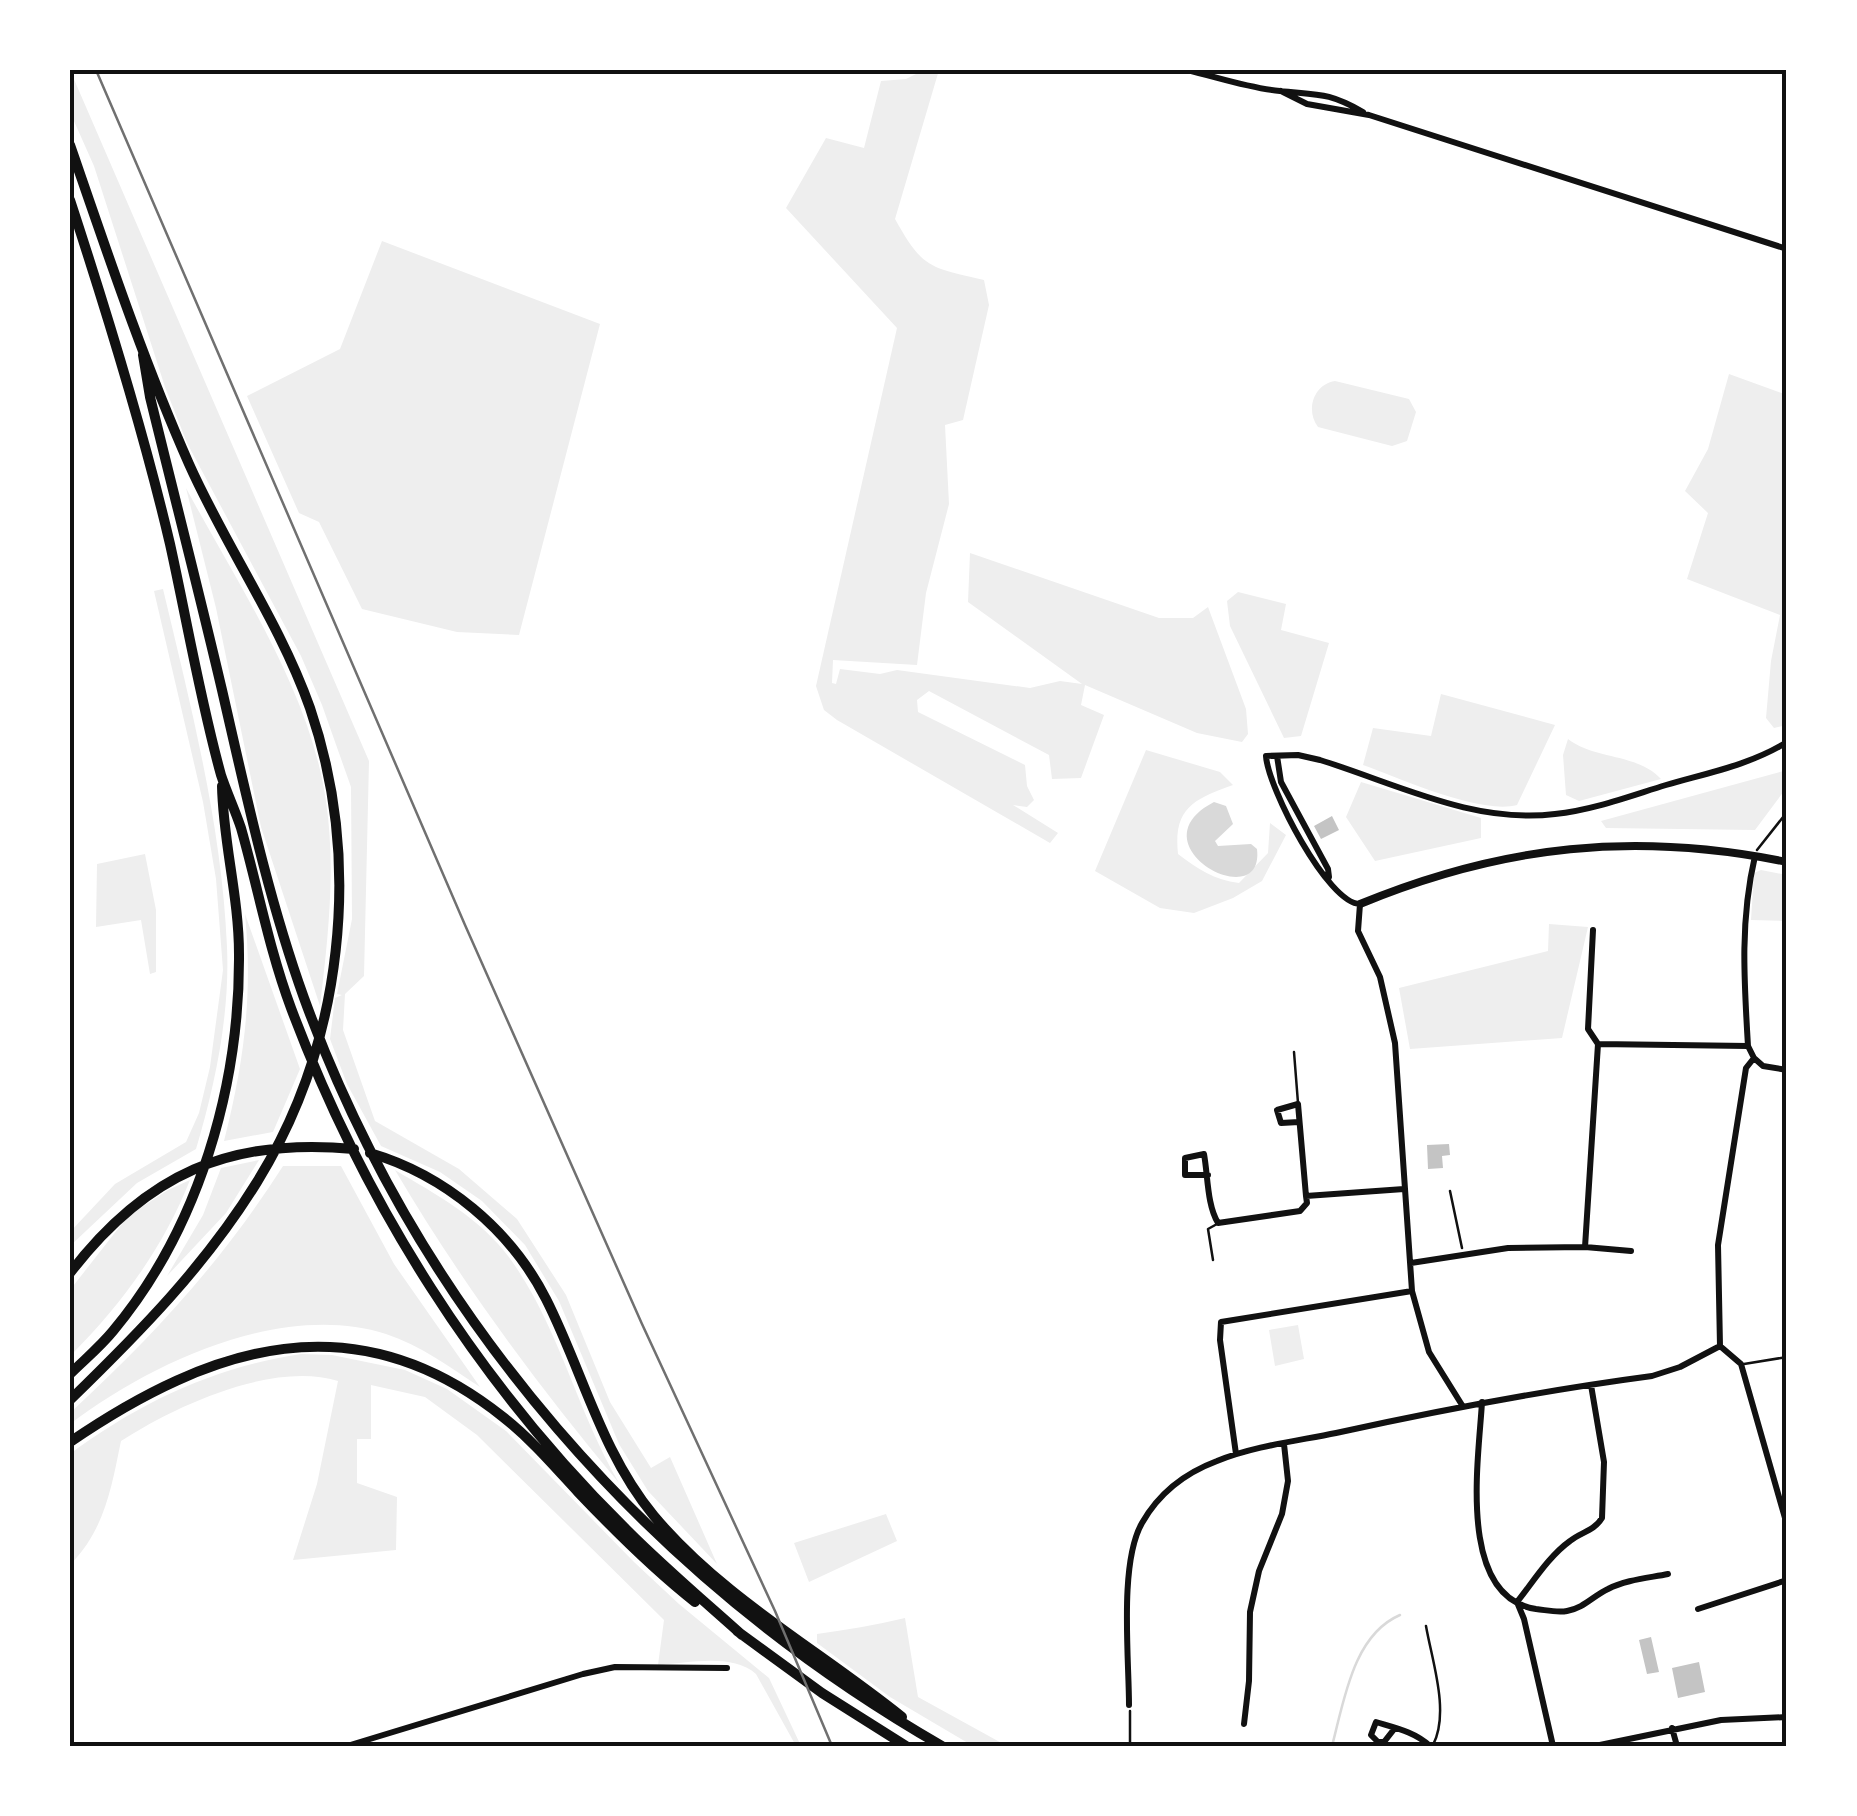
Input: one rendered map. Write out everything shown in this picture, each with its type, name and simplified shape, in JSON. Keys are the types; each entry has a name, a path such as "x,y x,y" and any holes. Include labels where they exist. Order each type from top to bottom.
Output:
{"highway":[{"path":"70,145 143,355 210,509 290,658 317,730 336,830 340,881 335,958 313,1060 258,1181 189,1277 70,1400"},
{"path":"70,200 98,284 168,539 222,775 240,826 274,957 338,1119 364,1172 445,1308 524,1417 625,1529 742,1635"},
{"path":"143,355 277,915 305,1000 382,1172 448,1284 532,1400 633,1513 740,1609 802,1644 930,1739"},
{"path":"70,1374 112,1333 164,1257 198,1180 231,1068 239,952 234,885 222,813 222,775"},
{"path":"70,1273 111,1224 139,1201 173,1179 221,1158 258,1149 319,1146 359,1150 421,1174 474,1209 530,1270 548,1302 609,1448 660,1523 756,1610 782,1643 942,1746"},
{"path":"70,1442 182,1377 254,1352 281,1347 336,1348 436,1373 504,1418 642,1556 692,1599 822,1693 906,1746"}],"street":[{"path":"1187,70 1281,91 1310,91 1339,99 1368,115"},
{"path":"1281,91 1308,104 1368,115 1787,249"},
{"path":"1296,818 1272,786 1266,756 1320,760 1460,808 1538,816 1584,809 1735,765 1787,742"},
{"path":"1276,756 1281,782 1321,874 1329,878 1346,901 1360,904 1429,877 1539,851 1648,844 1787,862"},
{"path":"1756,856 1745,903 1743,948 1748,1046 1763,1066 1787,1070"},
{"path":"1360,904 1358,931 1380,977 1396,1042 1412,1291 1429,1352 1462,1405"},
{"path":"1585,1246 1598,1044 1588,1029 1593,930"},
{"path":"1598,1044 1748,1046"},
{"path":"1754,1058 1746,1068 1718,1245 1720,1346 1741,1364 1787,1524"},
{"path":"1208,1176 1185,1174 1185,1158 1204,1154 1218,1223 1300,1211 1306,1196 1298,1104 1280,1107 1277,1116 1282,1124 1298,1122"},
{"path":"1306,1196 1404,1189"},
{"path":"1411,1263 1508,1248 1585,1246 1631,1250"},
{"path":"1236,1454 1220,1322 1412,1291"},
{"path":"1130,1705 1130,1566 1140,1527 1156,1501 1199,1469 1236,1454 1462,1405 1652,1376 1680,1367 1720,1346"},
{"path":"1517,1602 1570,1540 1597,1526 1602,1518 1604,1462 1592,1386"},
{"path":"1482,1402 1477,1508 1482,1559 1517,1602 1529,1608 1562,1612 1584,1606 1611,1587 1668,1574"},
{"path":"1244,1724 1250,1612 1259,1571 1282,1514 1288,1481 1284,1444"},
{"path":"1698,1609 1787,1580"},
{"path":"1517,1602 1553,1746"},
{"path":"347,1746 599,1670 727,1668"},
{"path":"1595,1746 1721,1720 1787,1718"},
{"path":"1395,1728 1420,1737 1431,1746"},
{"path":"1672,1728 1677,1746"}],"lane":[{"path":"1294,1052 1298,1104"},
{"path":"1213,1260 1208,1230 1218,1223"},
{"path":"1741,1364 1787,1357"},
{"path":"1426,1626 1440,1717 1439,1733 1431,1746"}],"path":[{"path":"1756,856 1757,849 1787,812"},
{"path":"1450,1191 1464,1256"},
{"path":"1130,1705 1130,1746"}],"shaded area":[{"path":"70,70 369,761 364,976 345,994 343,1030 375,1121 459,1169 517,1219 566,1295 610,1402 651,1468 670,1457 717,1564 648,1491 619,1444 559,1301 525,1245 482,1201 440,1172 381,1146 347,1084 330,1039 335,998 342,995 337,994 352,919 351,787 301,656 187,443 165,387 94,166 70,112"},
{"path":"924,70 939,70 895,219 913,248 929,263 984,280 989,305 963,420 945,425 949,504 926,593 917,665 833,660 832,683 836,684 840,669 880,674 897,670 1030,688 1060,681 1082,684 968,602 970,553 1159,618 1193,618 1208,607 1246,709 1248,734 1242,742 1197,733 1085,685 1081,705 1104,715 1081,778 1052,779 1049,755 929,691 917,700 918,712 1025,765 1027,786 1034,800 1027,807 1013,805 1058,833 1050,843 837,720 824,710 816,686 897,328 786,208 826,138 864,148 881,81 906,79"},
{"path":"382,241 600,324 519,635 457,632 362,609 319,522 299,513 247,396 340,349"},
{"path":"1729,374 1787,395 1787,725 1774,728 1766,718 1780,615 1687,579 1708,513 1685,491 1708,449"},
{"path":"1335,381 1409,399 1416,412 1407,441 1392,446 1318,427 1312,413 1314,399 1322,387"},
{"path":"186,488 270,639 305,719 318,760 326,801 331,878 320,1006 261,827 216,608"},
{"path":"163,589 204,767 219,857 227,947 224,1024 196,1149 137,1183 70,1246 70,1232 115,1184 186,1142 199,1113 210,1067 223,970 216,879 203,802 154,591"},
{"path":"1238,592 1286,604 1281,630 1329,643 1301,736 1284,738 1230,626 1227,601"},
{"path":"1441,694 1555,725 1517,805 1502,807 1462,800 1363,765 1373,728 1431,736"},
{"path":"1568,739 1640,765 1661,779 1579,801 1566,795 1563,755"},
{"path":"1146,750 1220,772 1233,785 1198,801 1183,815 1177,838 1178,854 1199,869 1239,883 1268,853 1270,823 1286,835 1262,881 1233,898 1194,913 1160,908 1095,871"},
{"path":"1787,770 1787,787 1755,830 1606,828 1601,821"},
{"path":"1361,782 1481,818 1481,838 1375,861 1346,817"},
{"path":"1214,802 1226,806 1233,824 1215,841 1218,846 1251,844 1257,849 1254,868 1242,876 1225,875 1207,867 1193,854 1187,837 1192,819"},
{"path":"145,854 156,910 156,972 150,974 141,920 96,927 97,864"},
{"path":"1761,870 1787,875 1787,921 1751,920 1754,873"},
{"path":"245,914 300,1069 273,1132 224,1141 245,1029"},
{"path":"1549,924 1588,927 1562,1038 1410,1049 1399,988 1548,951"},
{"path":"259,1160 226,1213 167,1276 203,1215 221,1168"},
{"path":"283,1166 341,1166 394,1264 480,1387 423,1351 386,1334 346,1326 305,1325 220,1343 179,1360 139,1379 70,1424 70,1413 158,1326 210,1266"},
{"path":"395,1170 473,1220 511,1260 542,1313 619,1483 501,1331"},
{"path":"190,1180 167,1229 139,1274 70,1356 70,1290 128,1216"},
{"path":"1298,1325 1304,1359 1275,1366 1269,1330"},
{"path":"301,1354 332,1355 405,1370 447,1389 506,1431 634,1562 769,1678 801,1746 796,1746 756,1674 746,1668 723,1661 658,1665 664,1620 477,1435 425,1397 371,1385 371,1439 357,1439 357,1483 397,1497 396,1550 293,1560 317,1484 338,1381 312,1376 284,1377 196,1401 121,1441 99,1523 70,1565 70,1454 124,1418 180,1389 238,1368"},
{"path":"886,1514 897,1541 809,1582 794,1543"},
{"path":"905,1618 918,1697 1007,1746 973,1746 890,1697 817,1643 817,1634"}],"building":[{"path":"1332,816 1339,830 1321,839 1314,826"},
{"path":"1449,1144 1450,1155 1442,1156 1443,1168 1428,1169 1427,1145"},
{"path":"1651,1637 1659,1672 1647,1674 1639,1640"},
{"path":"1699,1662 1705,1692 1678,1698 1672,1668"}],"waterway":[{"path":"1332,1746 1346,1690 1361,1653 1384,1625 1400,1615"}],"railway":[{"path":"96,70 465,925 642,1324 775,1611 832,1746"}]}
